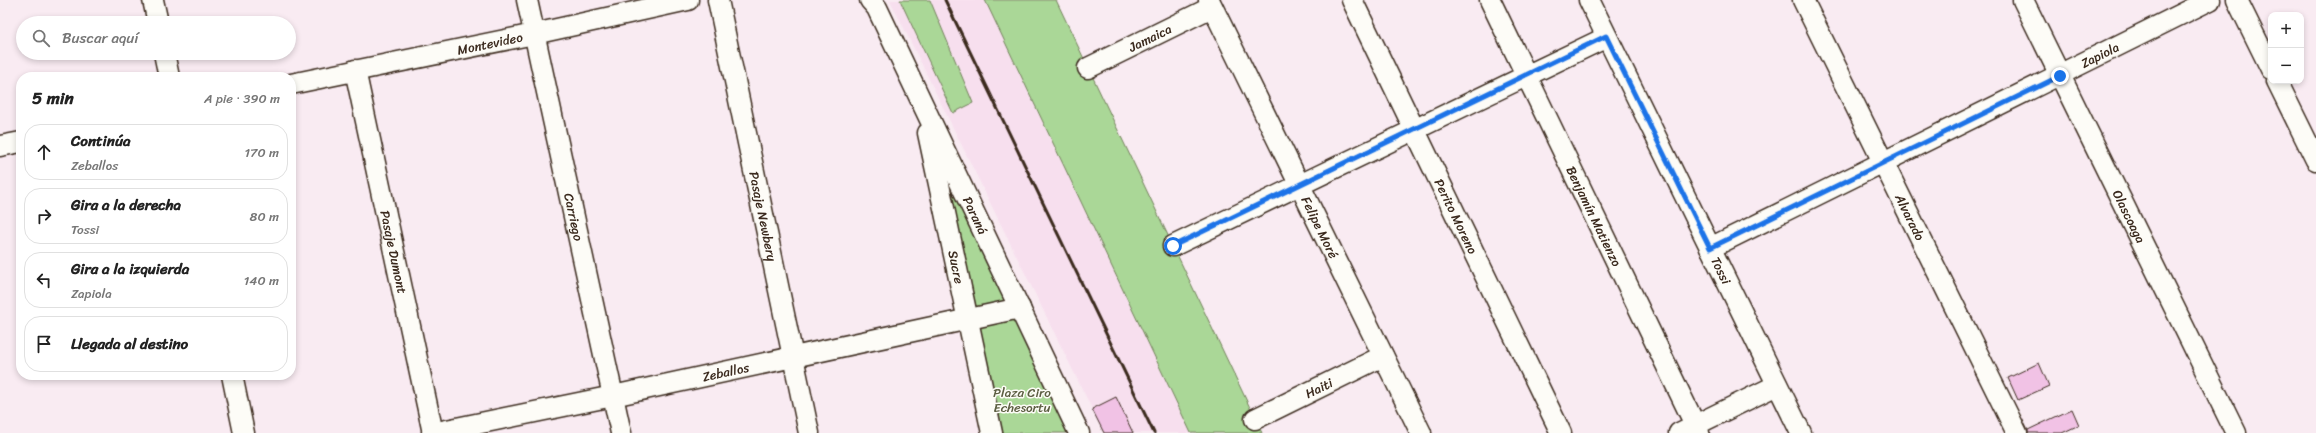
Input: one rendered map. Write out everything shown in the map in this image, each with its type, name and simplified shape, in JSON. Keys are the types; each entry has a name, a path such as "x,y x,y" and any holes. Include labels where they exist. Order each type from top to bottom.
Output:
{"street":[{"path":"153,0 156,16"},
{"name":"Carriego","path":"527,0 621,433"},
{"name":"Montevideo","path":"296,83 534,34 688,0"},
{"name":"Pasaje Newbery","path":"718,0 809,433"},
{"name":"Paraná","path":"870,0 877,8 1079,433"},
{"name":"Perito Moreno","path":"1352,0 1561,433"},
{"name":"Benjamín Matienzo","path":"1490,0 1691,430"},
{"name":"Tossi","path":"1589,0 1801,433"},
{"name":"Alvarado","path":"1803,0 2017,433"},
{"name":"Olascoaga","path":"2023,0 2236,433"},
{"name":"Zapiola","path":"1710,248 2060,76 2210,0"},
{"path":"2237,0 2268,63"},
{"name":"Jamaica","path":"1088,68 1211,4"},
{"name":"Felipe Moré","path":"1211,4 1421,433"},
{"path":"1173,246 1415,130 1606,36"},
{"path":"165,60 168,72"},
{"name":"Pasaje Dumont","path":"355,70 433,433"},
{"path":"2278,84 2316,160"},
{"name":"Sucre","path":"921,100 992,433"},
{"path":"0,146 16,143"},
{"name":"Zeballos","path":"433,433 613,396 1020,308"},
{"name":"Haiti","path":"1255,419 1383,356"},
{"path":"233,380 244,433"},
{"path":"1691,430 1777,385"}],"shaded area":[{"path":"890,0 985,0 1191,433 1133,433 1116,397 1092,409"}],"green space":[{"path":"900,0 930,0 973,103 953,113"},
{"path":"985,0 1056,0 1262,433 1191,433"},
{"path":"939,151 1009,301 974,309"},
{"name":"Plaza Ciro Echesortu","path":"1018,316 1073,433 998,433 974,326"}],"building":[{"path":"2039,363 2049,386 2018,400 2008,378"},
{"path":"1116,397 1133,433 1104,433 1092,409"},
{"path":"2072,409 2079,425 2062,433 2028,433 2028,430"}],"railway":[{"path":"945,0 1154,433"}],"route":[{"path":"1173,246 1606,36 1710,248 2060,76"}]}
